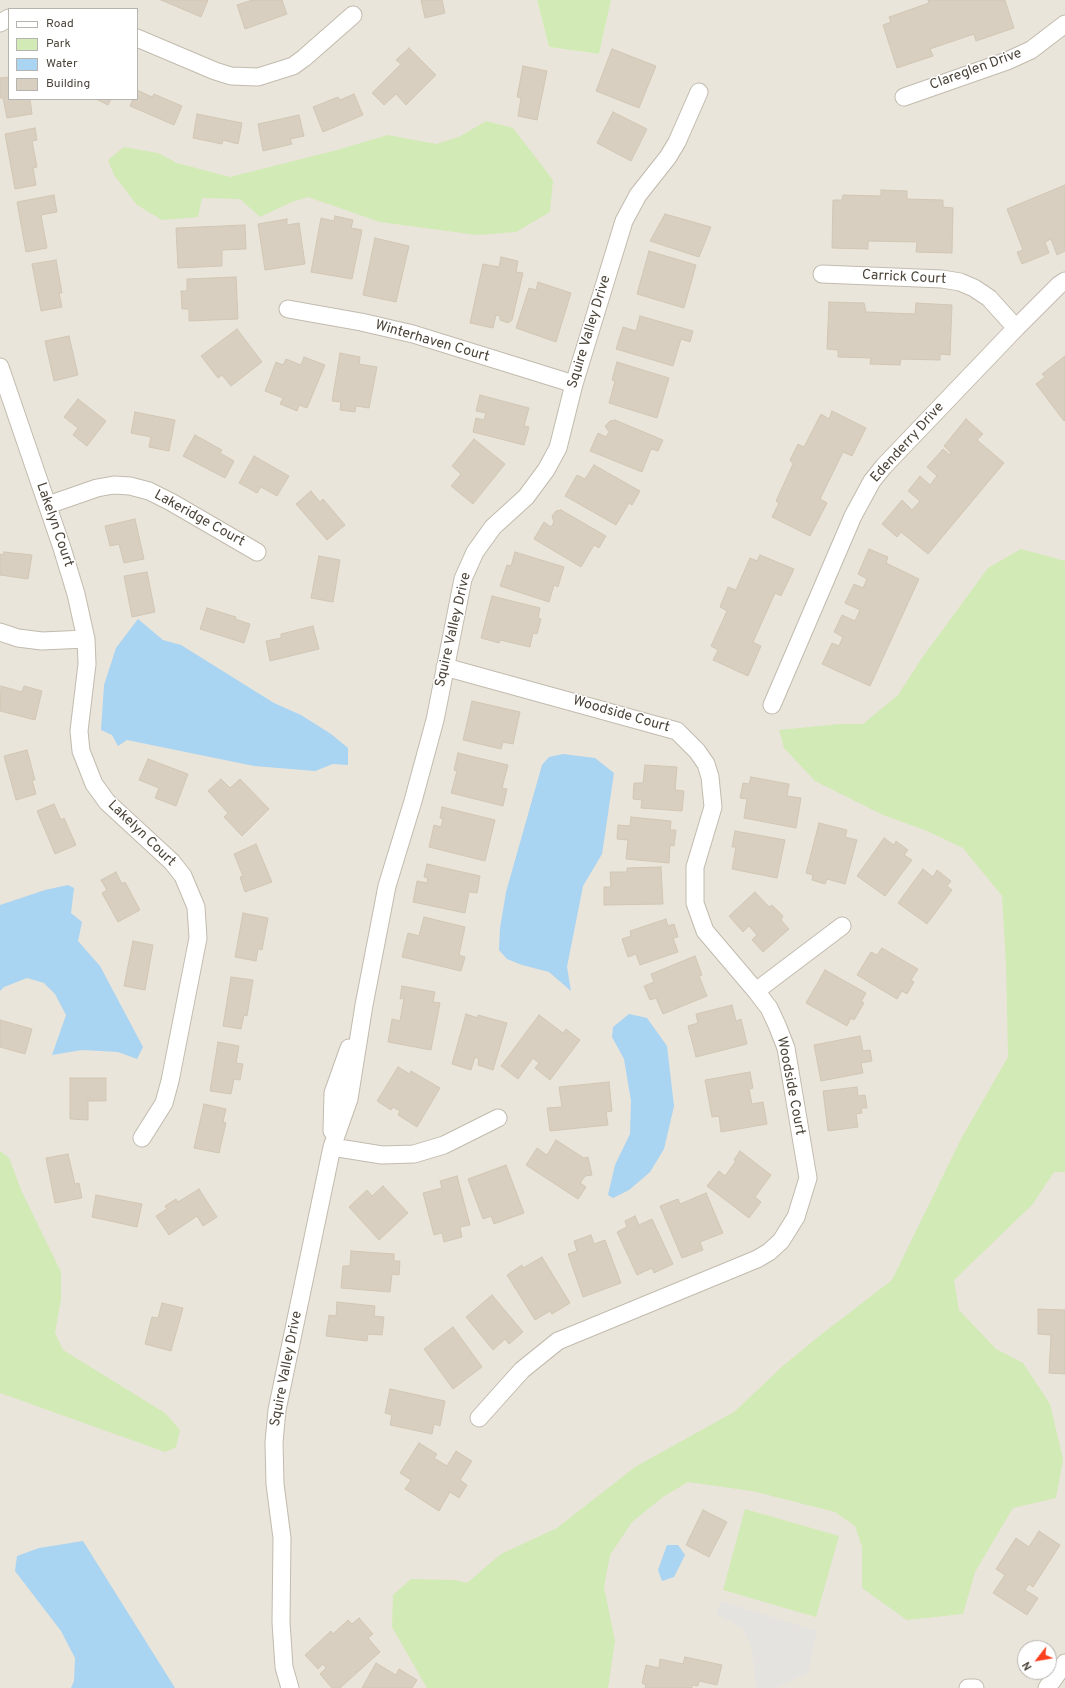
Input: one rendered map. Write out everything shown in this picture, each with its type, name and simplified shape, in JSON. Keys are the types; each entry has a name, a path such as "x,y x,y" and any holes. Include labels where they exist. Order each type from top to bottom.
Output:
{"street":[{"path":"138,38 214,71 231,76 258,76 277,72 299,62 353,15"},
{"name":"Clareglen Drive","path":"904,97 1013,58 1031,50 1065,24"},
{"name":"Squire Valley Drive","path":"290,1688 284,1667 281,1622 282,1538 275,1484 277,1410 332,1147 349,1099 364,1005 387,886 413,801 435,720 463,579 475,552 493,526 526,497 546,470 558,448 574,384 624,221 638,195 668,157 677,142 699,92"},
{"name":"Carrick Court","path":"822,274 942,279 960,282 974,288 989,298 1016,328"},
{"name":"Edenderry Drive","path":"772,705 853,516 872,481 884,466 1016,328 1059,285 1065,281"},
{"name":"Winterhaven Court","path":"288,309 361,322 413,334 574,384"},
{"name":"Lakelyn Court","path":"0,366 48,505 76,594 86,639 87,664 79,731 81,751 92,778 107,802 172,862 183,876 196,907 198,938 164,1103 142,1138"},
{"name":"Lakeridge Court","path":"48,505 97,488 114,485 130,486 149,491 171,502 257,552"},
{"path":"0,632 18,638 42,641 86,639"},
{"name":"Woodside Court","path":"445,667 620,714 677,731 688,740 706,764 712,788 713,807 695,867 695,903 705,930 769,1008 786,1048 808,1178 796,1217 789,1230 769,1252 757,1259 558,1341 522,1370 479,1418"},
{"path":"756,991 842,926"},
{"path":"332,1147 382,1156 414,1154 444,1145 498,1118"},
{"path":"1047,1688 1065,1663"}],"shaded area":[{"path":"0,0 537,0 549,47 599,54 611,0 1065,0 1065,1688 0,1688"},
{"path":"721,1601 817,1631 808,1673 776,1688 756,1688 751,1645 742,1628 716,1614"}],"green space":[{"path":"537,0 611,0 599,54 549,47"},
{"path":"486,121 513,128 553,180 550,212 516,232 477,235 380,222 308,197 292,202 260,217 240,199 202,198 198,217 162,220 137,205 114,175 108,160 124,147 158,153 177,163 230,177 337,150 388,135 436,144 459,137"},
{"path":"1021,549 1065,561 1065,1172 1054,1172 1032,1205 954,1280 959,1310 996,1349 1023,1363 1050,1404 1063,1459 1056,1498 1013,1508 975,1572 963,1614 907,1620 862,1588 862,1547 855,1526 835,1512 752,1491 688,1482 663,1497 632,1522 610,1555 604,1587 615,1641 608,1688 427,1688 392,1627 393,1595 411,1579 455,1580 467,1583 501,1554 557,1528 635,1467 734,1412 784,1365 892,1280 961,1139 1008,1057 1006,964 1002,896 963,848 927,831 883,815 815,781 784,748 779,730 840,724 863,724 898,695 922,658 988,568"},
{"path":"0,1151 9,1158 22,1192 61,1272 61,1299 55,1333 63,1350 165,1413 180,1430 176,1447 165,1452 0,1393"},
{"path":"745,1509 839,1536 816,1617 723,1590"}],"water":[{"path":"138,619 163,640 181,645 274,703 301,715 331,734 348,748 348,765 333,764 315,771 254,766 127,740 118,746 112,735 101,730 104,685 116,648"},
{"path":"563,754 595,758 614,773 602,854 583,886 567,967 571,991 549,972 522,965 507,959 499,950 500,928 506,892 542,765 549,757"},
{"path":"68,885 74,888 71,913 82,922 78,941 100,966 143,1047 137,1059 118,1052 82,1050 52,1055 66,1015 55,994 44,983 27,978 4,987 0,991 0,905 45,890"},
{"path":"629,1014 647,1018 667,1046 674,1106 664,1149 650,1172 629,1190 613,1198 608,1195 615,1165 630,1134 631,1101 624,1059 612,1037 613,1027"},
{"path":"83,1541 175,1688 71,1688 74,1681 75,1658 61,1631 15,1571 17,1556 39,1548"},
{"path":"667,1545 678,1545 685,1555 674,1577 662,1581 658,1570"}],"building":[{"path":"161,0 208,0 201,17"},
{"path":"252,0 282,0 287,14 245,29 237,5"},
{"path":"421,0 442,0 445,13 425,18"},
{"path":"928,0 1005,0 1014,28 976,41 974,34 930,49 933,56 897,68 883,25 891,22 889,17 929,3"},
{"path":"409,48 436,75 406,105 396,94 384,105 372,93 401,64 396,60"},
{"path":"612,49 656,66 639,108 596,91"},
{"path":"523,66 547,71 537,120 518,116 521,98 517,97"},
{"path":"8,77 8,100 30,100 32,114 7,118 3,98 0,98 0,78"},
{"path":"138,90 152,97 154,94 182,106 174,125 130,106 133,100 138,100"},
{"path":"354,94 363,115 323,132 313,107 338,97 340,100"},
{"path":"98,100 110,100 108,105"},
{"path":"613,112 647,129 631,161 597,143"},
{"path":"197,114 242,123 238,144 223,140 222,144 193,138"},
{"path":"299,115 304,136 290,139 292,144 263,151 258,124"},
{"path":"35,128 37,140 32,141 37,167 33,168 36,185 15,189 5,134"},
{"path":"1065,185 1065,251 1057,255 1051,239 1045,242 1049,253 1022,264 1017,252 1023,250 1007,209"},
{"path":"881,190 907,191 907,199 943,200 943,207 953,208 952,253 916,252 917,242 868,241 868,249 832,248 833,200 842,200 843,195 881,196"},
{"path":"54,195 57,212 41,215 47,248 26,252 17,202"},
{"path":"665,214 711,227 699,257 650,241"},
{"path":"335,216 353,220 351,228 362,230 352,279 311,272 321,218 334,221"},
{"path":"287,219 287,225 299,223 305,264 265,270 258,224"},
{"path":"245,225 246,249 222,250 222,266 178,268 176,228"},
{"path":"375,238 409,246 396,302 363,295"},
{"path":"649,251 696,265 684,308 637,294"},
{"path":"501,257 518,261 516,272 523,273 512,320 508,323 500,320 500,316 496,315 493,328 470,323 483,264 499,267"},
{"path":"56,260 62,293 59,293 62,307 41,311 32,264"},
{"path":"236,277 238,319 189,321 189,309 182,309 181,291 187,291 187,279"},
{"path":"538,282 571,293 556,342 516,328 529,288 536,290"},
{"path":"829,302 864,303 866,312 915,314 916,303 952,305 950,355 940,354 940,360 901,359 900,365 870,364 871,358 838,357 838,350 827,349"},
{"path":"640,316 693,331 690,342 681,339 673,366 616,349 623,327 636,331"},
{"path":"237,329 262,362 231,386 222,375 218,378 201,356"},
{"path":"69,336 78,375 54,381 45,341"},
{"path":"340,353 360,357 359,364 377,367 369,408 356,406 355,412 340,410 341,402 332,401"},
{"path":"1065,356 1064,421 1036,384 1045,377 1042,374"},
{"path":"304,357 325,365 307,408 299,405 297,411 280,404 283,398 265,391 276,362 283,365 286,359 301,365"},
{"path":"617,362 669,378 657,418 609,403 615,381 612,380"},
{"path":"480,395 529,408 524,426 529,427 524,445 473,432 476,418 484,420 486,413 476,411"},
{"path":"78,399 106,421 87,446 73,435 78,428 64,417"},
{"path":"832,411 866,428 852,456 843,452 820,499 827,503 810,536 772,517 779,503 776,501 793,464 790,460 798,444 804,447 821,414 829,419"},
{"path":"135,412 175,420 169,451 149,447 151,437 131,433"},
{"path":"966,419 983,434 977,440 1004,463 928,554 901,532 897,537 882,524 902,500 912,510 920,501 908,491 920,476 930,485 937,476 927,467 943,449 950,455 951,453 944,446"},
{"path":"615,420 663,440 658,451 651,449 642,472 590,451 598,433 606,437 609,432 605,426 610,421"},
{"path":"195,435 222,450 220,453 234,461 225,478 183,456"},
{"path":"474,439 505,464 473,504 451,486 461,474 452,466"},
{"path":"254,456 289,476 277,496 261,487 257,493 239,483"},
{"path":"594,465 640,491 632,505 629,503 616,525 565,496 577,475 585,479"},
{"path":"311,491 320,502 323,499 345,525 327,540 296,504"},
{"path":"561,510 606,536 599,548 594,545 581,567 534,539 544,522 551,527 554,522 552,516 556,511"},
{"path":"135,519 144,559 124,563 119,544 110,546 105,526"},
{"path":"869,549 888,557 886,563 919,579 870,686 822,664 832,643 839,646 843,637 834,632 842,615 855,621 860,610 845,603 854,584 863,588 867,579 858,574"},
{"path":"4,552 32,555 28,579 0,575 0,554 3,555"},
{"path":"515,552 564,567 558,587 554,585 549,602 500,586 507,565 511,566"},
{"path":"760,555 794,569 781,596 775,593 753,642 761,646 748,676 713,660 718,650 711,646 727,611 720,607 728,587 736,590 750,558 757,561"},
{"path":"319,556 340,560 333,602 311,598"},
{"path":"147,572 155,612 132,617 124,576"},
{"path":"492,596 540,608 538,618 541,619 537,634 533,633 530,647 500,640 499,643 481,638"},
{"path":"207,608 236,617 235,619 250,624 244,643 200,629"},
{"path":"313,626 319,649 270,661 266,641 281,638 281,634"},
{"path":"1,686 22,692 24,686 42,691 35,720 0,711"},
{"path":"472,701 520,712 513,744 503,742 501,749 463,740"},
{"path":"27,750 35,780 32,780 36,794 16,800 4,756"},
{"path":"458,753 508,765 502,788 507,789 503,806 451,793 457,771 454,770"},
{"path":"148,759 188,774 176,806 155,798 159,788 139,780"},
{"path":"645,765 677,767 675,790 684,791 682,811 641,808 642,800 633,799 634,783 643,783"},
{"path":"751,777 789,784 787,796 801,798 796,828 744,818 747,799 740,798 743,783 749,784"},
{"path":"221,779 230,788 240,779 269,809 242,836 224,817 228,813 208,791"},
{"path":"54,804 61,820 64,818 76,845 55,854 37,811"},
{"path":"442,807 495,820 485,861 429,847 434,825 441,827 443,819 440,818"},
{"path":"631,817 671,821 670,830 676,830 674,846 670,845 669,863 626,859 628,840 617,839 618,825 630,826"},
{"path":"819,823 847,830 845,837 857,840 845,884 827,879 825,884 812,880 813,875 806,873"},
{"path":"735,831 785,840 777,878 732,869 736,847 732,847"},
{"path":"884,838 894,845 896,841 908,850 904,855 912,860 885,896 857,876"},
{"path":"256,844 272,882 245,892 240,877 243,876 234,854"},
{"path":"427,864 480,876 477,893 469,892 465,913 413,902 417,881 427,883 428,878 424,877"},
{"path":"661,867 663,904 604,905 604,887 611,887 610,872 627,872 627,868"},
{"path":"923,869 933,877 937,870 951,881 947,886 952,890 927,924 898,903"},
{"path":"116,872 122,884 125,882 140,910 118,922 102,893 107,890 101,880"},
{"path":"755,892 769,907 772,905 783,916 781,920 789,929 763,952 752,940 757,935 749,926 743,932 729,916"},
{"path":"243,913 268,918 262,950 258,949 256,961 235,957"},
{"path":"424,917 465,927 459,955 465,957 461,971 402,957 408,933 419,936"},
{"path":"666,919 668,926 674,924 678,937 673,938 678,952 640,965 636,954 628,957 622,939 631,936 630,931"},
{"path":"133,941 153,945 145,990 124,986"},
{"path":"882,948 918,969 911,980 914,982 907,994 902,991 897,999 857,975 871,952 877,955"},
{"path":"695,956 702,975 699,976 707,996 663,1014 656,998 650,1000 644,986 654,982 651,974"},
{"path":"825,970 866,993 861,1002 864,1003 854,1020 851,1018 847,1026 806,1003"},
{"path":"231,977 253,980 247,1016 244,1015 241,1029 223,1026"},
{"path":"402,986 435,992 433,1002 440,1003 431,1050 388,1042 392,1019 400,1021 404,998 400,999"},
{"path":"732,1005 736,1021 741,1019 747,1044 696,1057 688,1026 698,1023 696,1014"},
{"path":"466,1014 478,1018 478,1015 507,1023 493,1070 478,1065 479,1059 475,1057 471,1070 452,1064"},
{"path":"539,1015 563,1033 566,1029 580,1040 550,1080 535,1068 539,1063 533,1058 518,1079 501,1066"},
{"path":"0,1020 32,1029 25,1054 0,1047"},
{"path":"860,1036 863,1051 870,1050 872,1061 861,1063 863,1073 821,1081 814,1045"},
{"path":"218,1042 239,1046 236,1063 243,1064 240,1080 234,1079 231,1094 210,1091"},
{"path":"398,1067 410,1074 411,1071 440,1088 417,1127 398,1115 400,1111 393,1107 391,1110 377,1101"},
{"path":"750,1072 753,1088 749,1089 752,1104 763,1102 767,1124 721,1132 719,1116 712,1117 705,1080"},
{"path":"70,1078 106,1078 106,1101 88,1101 88,1120 70,1119"},
{"path":"609,1082 612,1111 606,1112 608,1125 550,1131 547,1108 562,1107 559,1087"},
{"path":"857,1087 858,1096 865,1095 867,1108 861,1108 862,1113 856,1114 858,1127 828,1131 823,1091"},
{"path":"204,1104 226,1109 223,1122 226,1123 219,1153 194,1148"},
{"path":"556,1140 584,1158 588,1157 592,1175 585,1176 580,1183 586,1187 578,1199 526,1165 537,1148 547,1155"},
{"path":"740,1151 771,1175 755,1197 761,1202 749,1218 707,1186 719,1171 725,1176 736,1161 734,1160"},
{"path":"68,1154 75,1184 79,1183 82,1198 55,1203 46,1158"},
{"path":"506,1165 524,1213 494,1224 491,1216 483,1219 468,1179"},
{"path":"457,1176 470,1225 460,1227 462,1237 444,1242 442,1233 434,1235 423,1193 442,1188 440,1181"},
{"path":"383,1186 408,1213 379,1240 349,1207 367,1190 372,1196"},
{"path":"199,1189 217,1217 203,1226 197,1216 169,1235 156,1216 167,1209 165,1206 176,1199 178,1202"},
{"path":"706,1193 723,1233 700,1242 703,1250 682,1258 660,1206 678,1199 680,1204"},
{"path":"96,1195 142,1204 137,1227 92,1217"},
{"path":"635,1216 639,1225 652,1219 673,1264 654,1273 652,1268 637,1275 617,1232 627,1227 625,1221"},
{"path":"591,1235 594,1244 605,1240 621,1283 583,1297 568,1254 577,1251 574,1241"},
{"path":"351,1251 394,1254 394,1261 400,1261 399,1275 392,1274 390,1292 341,1288 343,1266 350,1266"},
{"path":"542,1257 570,1303 552,1314 550,1311 535,1320 507,1275 522,1265 523,1268"},
{"path":"492,1295 523,1332 509,1344 505,1339 493,1350 466,1317"},
{"path":"337,1302 375,1306 374,1316 384,1317 382,1335 368,1334 367,1341 326,1336 329,1315 336,1316"},
{"path":"162,1303 183,1308 171,1351 145,1344 152,1317 158,1318"},
{"path":"1038,1309 1065,1310 1065,1374 1049,1373 1051,1335 1038,1334"},
{"path":"453,1327 482,1367 453,1389 424,1349"},
{"path":"390,1389 445,1401 440,1426 434,1424 432,1434 390,1425 392,1415 385,1413"},
{"path":"419,1443 437,1454 434,1458 447,1466 456,1451 472,1461 460,1480 467,1485 459,1498 450,1492 439,1511 405,1489 411,1480 400,1473"},
{"path":"703,1510 727,1522 709,1557 686,1545"},
{"path":"1039,1531 1060,1545 1033,1587 1029,1584 1025,1590 1038,1598 1027,1615 993,1593 1005,1575 996,1569 1016,1538 1029,1547"},
{"path":"359,1618 373,1634 368,1638 380,1652 340,1688 332,1688 320,1674 326,1668 323,1664 318,1669 305,1655 331,1631 333,1634 348,1620 352,1624"},
{"path":"685,1657 722,1665 717,1685 699,1681 698,1686 692,1685 692,1688 645,1688 646,1685 642,1683 646,1665 659,1668 660,1659 683,1664"},
{"path":"376,1663 396,1675 399,1669 417,1680 412,1688 362,1688"}]}
